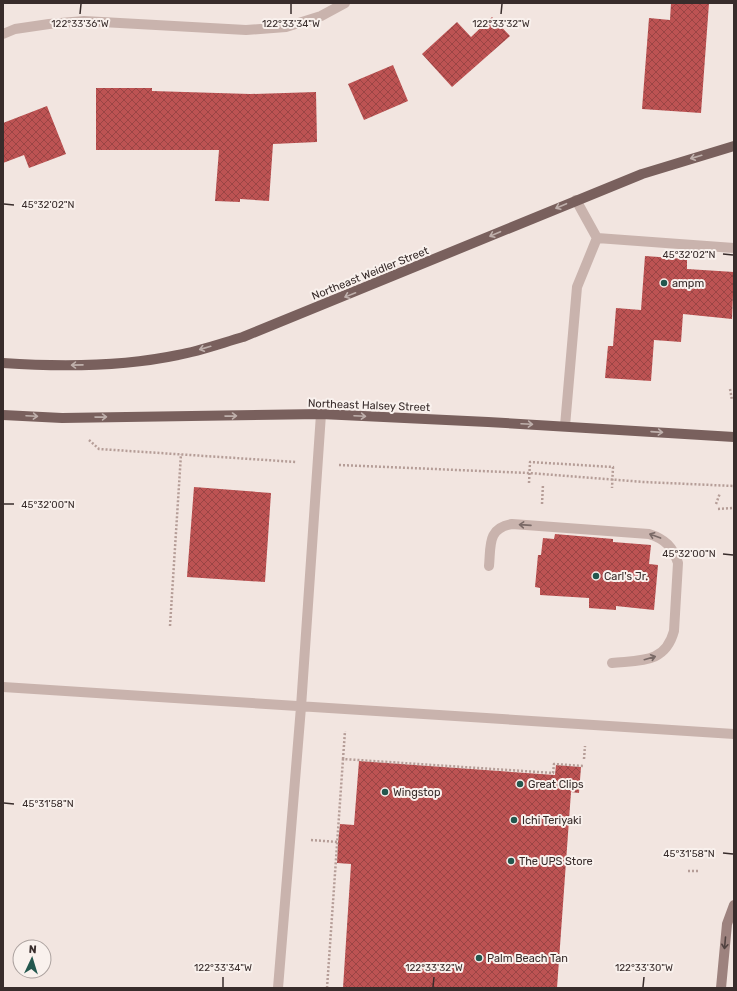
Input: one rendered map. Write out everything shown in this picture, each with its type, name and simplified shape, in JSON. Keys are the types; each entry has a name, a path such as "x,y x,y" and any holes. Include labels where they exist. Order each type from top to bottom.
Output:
{"main road":[{"name":"Northeast Weidler Street","path":"3,363 42,366 127,363 179,355 243,337 642,174 734,146"},
{"name":"Northeast Halsey Street","path":"3,415 62,418 321,414 565,426 734,437"},
{"path":"721,988 727,924 734,905"}],"street":[{"path":"3,34 15,29 84,21 246,30 286,27 320,16 345,3"},
{"path":"576,200 597,238"},
{"path":"597,238 734,248"},
{"path":"565,426 576,287 597,238"},
{"path":"278,988 301,707 321,414"},
{"path":"489,566 492,537 500,527 512,524 649,534 659,537 668,544 675,553 678,563 674,631 671,641 656,657 646,660 612,663"},
{"path":"3,687 734,734"}],"path":[{"path":"730,389 732,400"},
{"path":"62,418 99,449 318,464 530,473 734,486"},
{"path":"170,626 181,454"},
{"path":"529,483 530,462 613,467 612,488"},
{"path":"716,504 720,494"},
{"path":"718,509 733,508"},
{"path":"327,988 347,710"},
{"path":"343,759 553,773 554,764 584,766"},
{"path":"688,871 699,871"}],"building":[{"path":"671,3 709,3 701,113 642,109 649,18 670,20"},
{"path":"492,17 510,36 452,87 422,54 457,22 471,37"},
{"path":"393,65 408,101 364,120 348,84"},
{"path":"96,88 152,88 152,91 250,94 316,92 317,142 273,144 269,201 240,199 240,202 215,201 219,150 96,150"},
{"path":"47,106 66,154 29,168 24,155 3,163 3,123"},
{"path":"645,256 687,259 687,269 734,272 732,319 683,314 681,342 654,340 651,381 605,378 608,346 613,346 616,308 641,310"},
{"path":"194,487 271,493 265,582 187,577"},
{"name":"Carl's Jr.","path":"555,534 613,539 613,542 651,545 649,564 658,565 654,610 616,606 616,610 589,608 589,598 540,595 540,588 535,587 538,555 541,555 543,538 554,539"},
{"path":"359,761 555,775 556,765 581,767 579,793 571,792 557,988 343,988 351,864 337,863 338,842 340,824 354,825"}],"place":[{"name":"ampm","path":"664,283"},
{"name":"Carl's Jr.","path":"596,576"},
{"name":"Great Clips","path":"520,784"},
{"name":"Wingstop","path":"385,792"},
{"name":"Ichi Teriyaki","path":"514,820"},
{"name":"The UPS Store","path":"511,861"},
{"name":"Palm Beach Tan","path":"479,958"}]}
